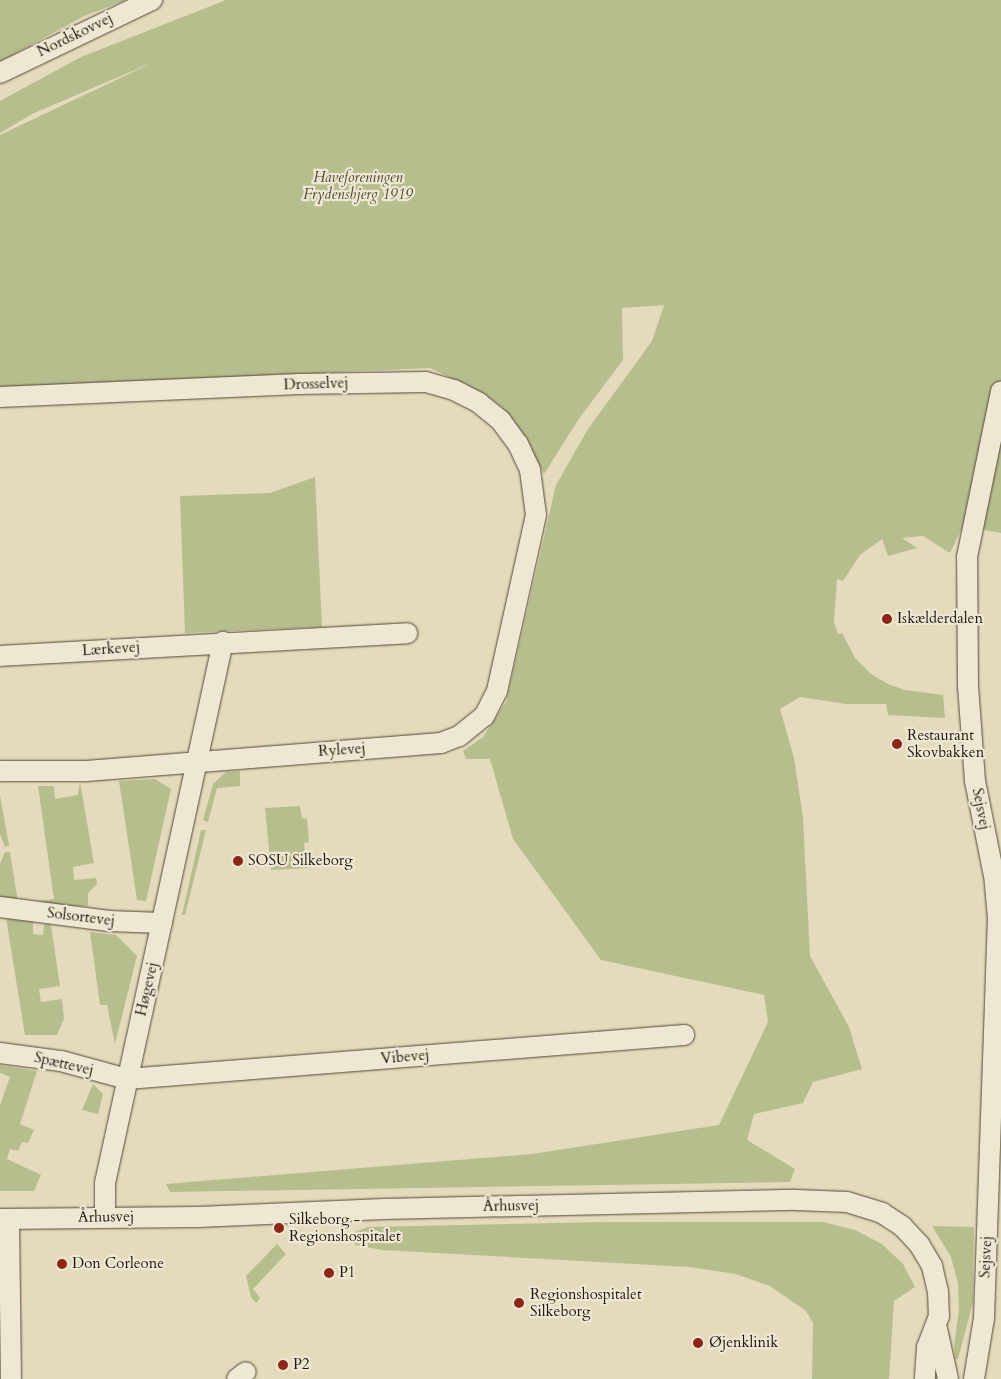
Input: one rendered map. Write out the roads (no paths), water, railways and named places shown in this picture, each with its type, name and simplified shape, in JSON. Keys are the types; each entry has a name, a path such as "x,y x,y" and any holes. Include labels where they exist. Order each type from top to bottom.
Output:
{"street":[{"name":"Nordskovvej","path":"0,73 152,0"},
{"name":"Drosselvej","path":"0,397 300,384 426,382 454,390 479,403 501,421 518,444 530,470 535,498 534,532"},
{"name":"Sejsvej","path":"974,1379 984,1318 998,919 995,881 975,781 968,686 966,557 1001,391"},
{"name":"Rylevej","path":"0,771 83,771 441,743 469,730 490,709 497,691 534,532"},
{"name":"Lærkevej","path":"0,656 406,633"},
{"path":"198,762 223,642"},
{"name":"Høgevej","path":"105,1217 105,1183 198,762"},
{"name":"Solsortevej","path":"0,907 109,921 162,923"},
{"name":"Vibevej","path":"127,1079 684,1035"},
{"name":"Spættevej","path":"0,1053 61,1061 127,1079"},
{"name":"Århusvej","path":"4,1219 198,1217 384,1209 796,1200 847,1202 882,1213 902,1226 920,1244 936,1278 940,1303 937,1329 948,1379"},
{"path":"4,1219 6,1355 11,1379"},
{"name":"Århusvej","path":"926,1379 927,1348 937,1329"}],"place":[{"name":"Iskælderdalen","path":"887,619"},
{"name":"Restaurant Skovbakken","path":"897,744"},
{"name":"SOSU Silkeborg","path":"238,861"},
{"name":"Silkeborg - Regionshospitalet","path":"279,1228"},
{"name":"Don Corleone","path":"62,1264"},
{"name":"P1","path":"329,1273"},
{"name":"Regionshospitalet Silkeborg","path":"519,1303"},
{"name":"Øjenklinik","path":"698,1343"},
{"name":"P2","path":"283,1365"}],"park label":[{"name":"Haveforeningen Frydensbjerg 1919","path":"358,186"}]}
